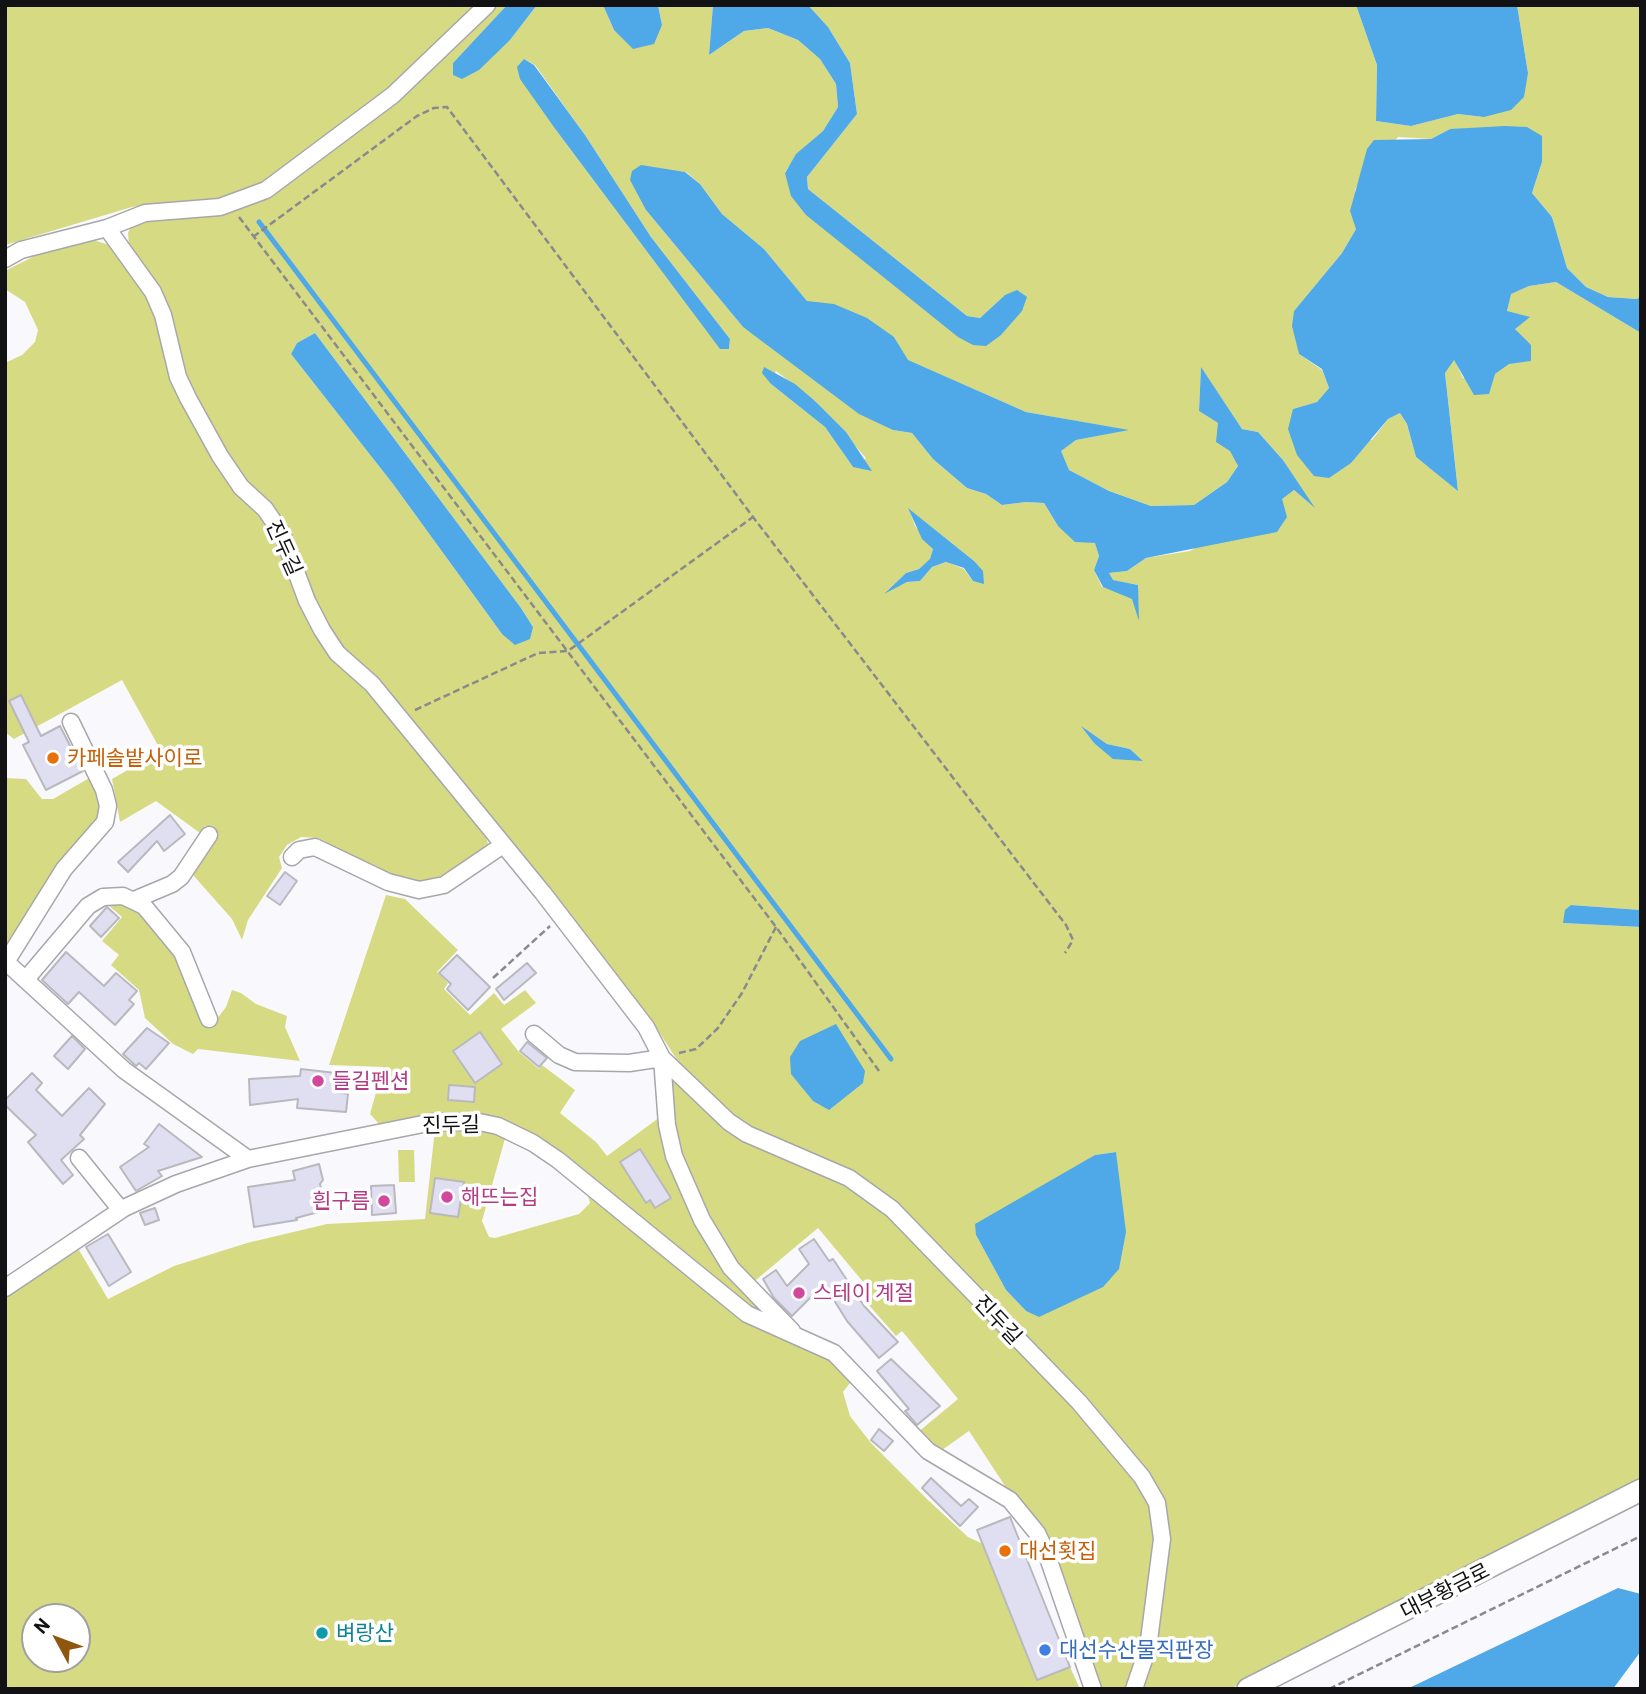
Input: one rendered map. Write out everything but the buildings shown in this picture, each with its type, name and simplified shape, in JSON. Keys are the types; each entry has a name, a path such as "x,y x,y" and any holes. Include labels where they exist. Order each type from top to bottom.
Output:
{"main road":[{"name":"대부황금로","path":"1248,1689 1641,1490"}],"street":[{"path":"5,259 21,250 107,228 145,213 198,211 230,205 266,190 351,128 417,74 487,5"},
{"name":"진두길","path":"107,228 153,292 163,315 178,377 188,397 220,456 242,487 265,509 282,534 307,601 337,653 372,684 560,916 646,1027 662,1058 729,1122 747,1135 849,1178 892,1209 1079,1402 1142,1477 1157,1503 1162,1539 1148,1648 1134,1689"},
{"path":"71,722 104,790 108,806 105,822 64,869 6,961 124,1070 248,1159"},
{"path":"134,900 172,884 181,877 209,835"},
{"path":"292,857 299,850 316,847 388,882 419,890 444,885 503,845"},
{"path":"27,978 96,900 112,895 134,900 144,906 182,952 209,1018"},
{"path":"534,1034 559,1055 575,1062 629,1063 662,1058"},
{"name":"진두길","path":"662,1058 667,1125 674,1156 702,1220 731,1268 799,1338"},
{"name":"진두길","path":"5,1289 121,1210 176,1184 248,1159 433,1122 479,1122 498,1126 533,1143 558,1160 728,1300 768,1325 827,1349 849,1365 928,1451 1010,1500 1037,1533 1046,1552 1093,1689"},
{"path":"79,1158 121,1210"}],"path":[{"path":"253,237 417,116 434,108 447,107 753,517 1066,925 1073,940 1065,953"},
{"path":"230,205 776,927 879,1071"},
{"path":"400,718 538,653 568,651 753,517"},
{"path":"493,978 560,916"},
{"path":"662,1058 696,1049 718,1028 742,993 776,927"},
{"path":"1329,1689 1641,1536"}],"green space":[{"path":"5,5 477,5 372,104 263,185 211,203 175,202 132,207 5,245"},
{"path":"492,5 507,5 453,63 510,40 537,5 603,5 614,30 662,25 658,5 713,5 709,55 744,31 768,28 798,40 820,59 836,84 838,107 823,131 797,154 785,172 973,345 1005,295 980,318 967,316 808,189 807,177 857,114 850,63 828,27 808,5 1356,5 1377,65 1376,121 1411,126 1458,114 1484,117 1528,73 1517,5 1641,5 1641,296 1637,299 1608,297 1586,287 1567,268 1552,217 1532,193 1542,162 1477,130 1450,129 1431,139 1398,137 1360,179 1355,190 1356,229 1342,253 1294,311 1299,354 1322,370 1329,388 1317,402 1293,409 1372,440 1388,419 1400,413 1407,424 1416,457 1458,490 1445,373 1454,359 1463,378 1495,374 1509,363 1531,361 1507,312 1510,294 1529,286 1556,282 1641,333 1641,910 1572,905 1564,923 1641,927 1641,1482 1230,1689 1140,1689 1162,1505 885,1197 738,1122 688,1077 661,1035 609,968 344,652 325,624 186,382 129,246 128,233 132,224 151,217 199,217 255,201","holes":["524,59 535,65 585,135 651,237 730,339 729,349 709,334 556,130","664,170 686,172 700,184 722,214 764,249 807,301 894,337 907,360 1026,412 1126,430 1076,440 1060,451 1069,470 1109,491 1151,506 1194,505 1227,482 1238,466 1218,423 1199,411 1201,368 1242,429 1258,432 1283,460 1312,505 1294,490 1190,551 1146,558 1127,571 1109,573 1112,580 1138,585 1102,587 1094,570 1099,556 1095,542 1058,526 1044,503 1002,505 986,494 967,488 933,459 912,433 893,430 743,327 646,210","315,333 533,627 502,634 393,484 291,354 297,343","776,371 815,401 866,458 853,467 825,427 771,384","909,509 974,561 973,581 964,569 947,562 932,567 920,581 907,582 887,591 906,573 919,569 930,560 933,549 915,526","1083,728 1107,744 1130,749 1142,760 1094,743","1116,1152 1026,1311 1006,1290 976,1235 1095,1155"]},
{"path":"96,241 113,246 150,296 189,409 220,472 269,527 294,592 329,654 347,674 368,690 485,833 488,844 442,880 427,885 388,876 319,838 301,837 287,845 279,857 282,868 248,920 242,940 232,919 193,875 218,833 205,826 200,833 156,801 120,822 112,779 161,751 122,680 14,739 5,732 5,363 22,355 35,342 38,330 25,302 5,289 5,271 42,252 74,242"},
{"path":"91,777 102,800 100,820 5,950 5,778 26,779 42,799 53,799"},
{"path":"386,895 405,899 458,950 437,972 448,983 444,989 470,1015 494,993 504,1005 525,990 536,1003 501,1029 519,1052 539,1069 542,1065 575,1090 560,1113 596,1142 607,1156 660,1117 688,1198 780,1323 745,1305 525,1130 505,1121 415,1118 379,1124 370,1114 383,1067 329,1065"},
{"path":"106,903 125,903 134,908 178,957 209,1029 226,1007 232,990 241,993 256,1004 287,1016 285,1027 300,1061 198,1049 193,1054 173,1044 145,1018 139,990 111,965 119,955 102,941 122,917"},
{"path":"672,1077 724,1122 863,1190 1046,1374 1149,1497 1157,1540 1143,1643 1128,1689 1100,1689 1068,1588 1044,1530 1015,1494 1005,1486 969,1431 939,1452 917,1433 958,1399 902,1331 896,1336 868,1304 869,1289 818,1228 750,1285 710,1226 672,1130"},
{"path":"435,1129 483,1129 506,1135 482,1221 489,1237 495,1238 579,1214 590,1203 587,1192 675,1263 826,1356 854,1378 843,1392 850,1416 871,1443 968,1537 983,1544 1037,1680 1070,1667 1080,1689 5,1689 5,1297 79,1250 108,1299 174,1266 247,1243 327,1224 425,1219"},
{"path":"398,1150 414,1150 415,1182 399,1182"}],"water":[{"path":"507,5 537,5 510,40 479,70 462,79 453,75 453,63"},
{"path":"603,5 658,5 662,25 654,44 633,49 614,30"},
{"path":"713,5 808,5 828,27 850,63 857,114 807,177 808,189 967,316 980,318 1005,295 1017,290 1027,297 1022,311 1001,335 986,346 973,345 958,337 806,215 791,196 785,173 796,154 823,131 838,107 836,84 820,59 798,40 768,28 744,31 709,55"},
{"path":"1356,5 1517,5 1528,73 1524,97 1511,110 1484,117 1458,114 1411,126 1376,121 1377,65"},
{"path":"524,59 534,65 585,135 651,237 730,339 729,349 720,349 556,130 520,79 517,67"},
{"path":"1527,127 1542,136 1542,162 1532,193 1552,217 1567,268 1586,287 1608,297 1637,299 1641,296 1641,333 1556,282 1529,286 1511,294 1507,311 1530,317 1515,329 1531,345 1531,361 1509,364 1495,374 1489,394 1474,395 1454,360 1445,373 1458,491 1416,457 1407,424 1400,413 1388,419 1351,463 1329,478 1314,476 1297,455 1288,429 1293,409 1317,402 1329,388 1322,369 1299,354 1292,326 1294,311 1342,253 1356,229 1350,211 1367,149 1374,140 1431,139 1450,129"},
{"path":"641,165 685,172 700,184 722,214 764,249 807,301 834,304 867,318 894,337 908,360 1026,412 1129,430 1076,440 1061,451 1069,470 1109,491 1151,506 1194,505 1227,482 1238,466 1230,451 1216,442 1218,423 1199,411 1201,367 1242,429 1258,432 1283,460 1315,508 1294,490 1282,499 1287,517 1277,532 1146,558 1127,571 1109,573 1113,580 1138,585 1139,621 1132,599 1103,587 1094,570 1099,556 1095,543 1075,542 1058,526 1044,503 1002,505 986,494 967,488 933,459 912,433 893,430 859,414 743,327 646,210 630,180 632,171"},
{"path":"315,333 521,608 533,627 530,639 515,645 502,634 393,484 291,354 297,343"},
{"path":"764,367 795,384 815,401 846,432 872,471 853,467 825,427 771,384 762,373"},
{"path":"908,508 974,561 983,571 984,584 973,581 964,568 946,562 932,567 920,581 907,582 884,594 906,573 919,569 930,559 933,549 922,539"},
{"path":"1081,726 1107,744 1130,749 1143,761 1113,759 1094,743"},
{"path":"1571,905 1641,910 1641,927 1563,923 1565,910"},
{"path":"836,1024 865,1071 863,1083 829,1110 813,1101 791,1074 790,1057 800,1041"},
{"path":"1116,1152 1126,1232 1119,1269 1103,1287 1039,1317 1026,1311 1006,1290 976,1235 975,1224 1095,1155"},
{"path":"1618,1588 1641,1594 1641,1689 1407,1689"}],"pier":[{"path":"1641,1651 1641,1689 1613,1689"}],"waterway":[{"path":"259,222 891,1059"}],"place":[{"name":"카페솔밭사이로","path":"53,758"},
{"name":"들길펜션","path":"318,1081"},
{"name":"해뜨는집","path":"447,1197"},
{"name":"흰구름","path":"384,1201"},
{"name":"스테이 계절","path":"799,1293"},
{"name":"대선횟집","path":"1005,1551"},
{"name":"벼랑산","path":"322,1633"},
{"name":"대선수산물직판장","path":"1045,1650"}]}
